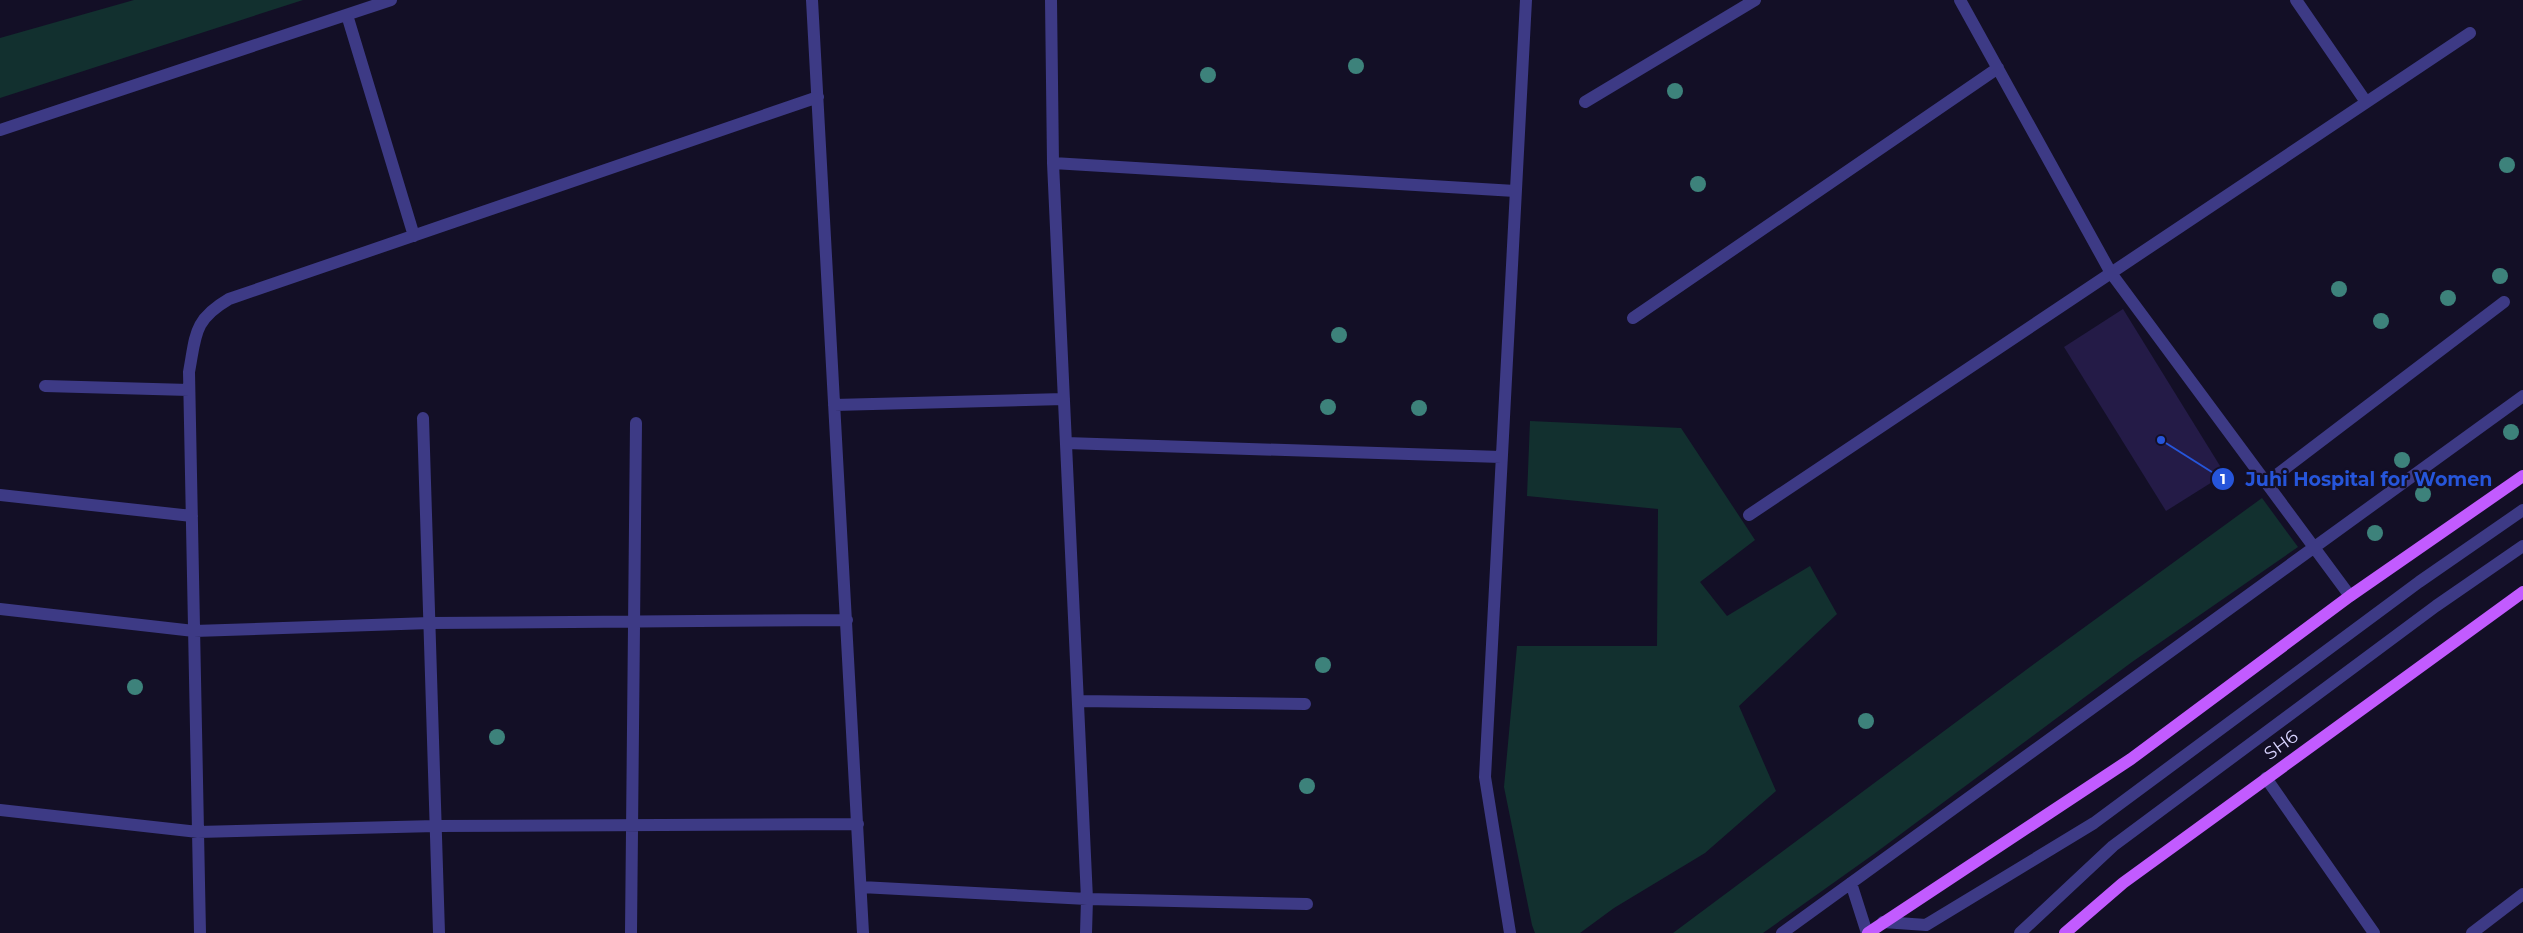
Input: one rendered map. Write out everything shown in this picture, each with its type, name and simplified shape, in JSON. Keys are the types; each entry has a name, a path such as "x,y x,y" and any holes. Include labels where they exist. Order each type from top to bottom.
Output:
{"main road":[{"path":"1867,933 2131,759 2350,596 2523,476"},
{"name":"SH6","path":"2072,931 2123,883 2523,592"}],"street":[{"path":"0,130 391,0"},
{"path":"812,0 863,933"},
{"path":"1051,0 1053,163 1087,899 1086,933"},
{"path":"1510,933 1485,777 1526,0"},
{"path":"1585,102 1755,0"},
{"path":"1960,0 2111,273 2350,596"},
{"path":"2296,0 2366,102"},
{"path":"346,15 414,236"},
{"path":"1749,514 2470,32"},
{"path":"1633,318 1998,68"},
{"path":"200,933 189,372 197,331 209,311 229,299 818,97"},
{"path":"1053,163 1516,191"},
{"path":"2266,483 2504,302"},
{"path":"45,386 189,390"},
{"path":"1782,933 2523,396"},
{"path":"834,405 1064,399"},
{"path":"423,418 439,933"},
{"path":"631,933 636,423"},
{"path":"1066,443 1501,457"},
{"path":"0,494 192,516"},
{"path":"1883,922 1926,925 2094,823 2419,582 2523,510"},
{"path":"2020,933 2113,846 2436,606 2523,546"},
{"path":"0,609 194,631 430,623 846,620"},
{"path":"1078,701 1305,704"},
{"path":"2266,778 2374,933"},
{"path":"0,810 198,832 436,826 632,827 858,824"},
{"path":"1851,883 1867,933"},
{"path":"861,887 1087,899 1308,904"},
{"path":"2472,933 2523,894"}],"green space":[{"path":"134,0 303,0 0,98 0,38"},
{"path":"1530,421 1681,428 1755,540 1700,582 1727,616 1810,566 1837,614 1739,706 1776,791 1705,853 1614,908 1580,933 1535,933 1532,925 1504,787 1517,646 1657,646 1658,509 1527,496"},
{"path":"2262,498 2298,547 2132,662 1874,854 1763,933 1673,933 2034,664"}],"building":[{"path":"2123,309 2225,474 2166,511 2064,347"}],"place":[{"name":"Juhi Hospital for Women","path":"2161,440"}]}
